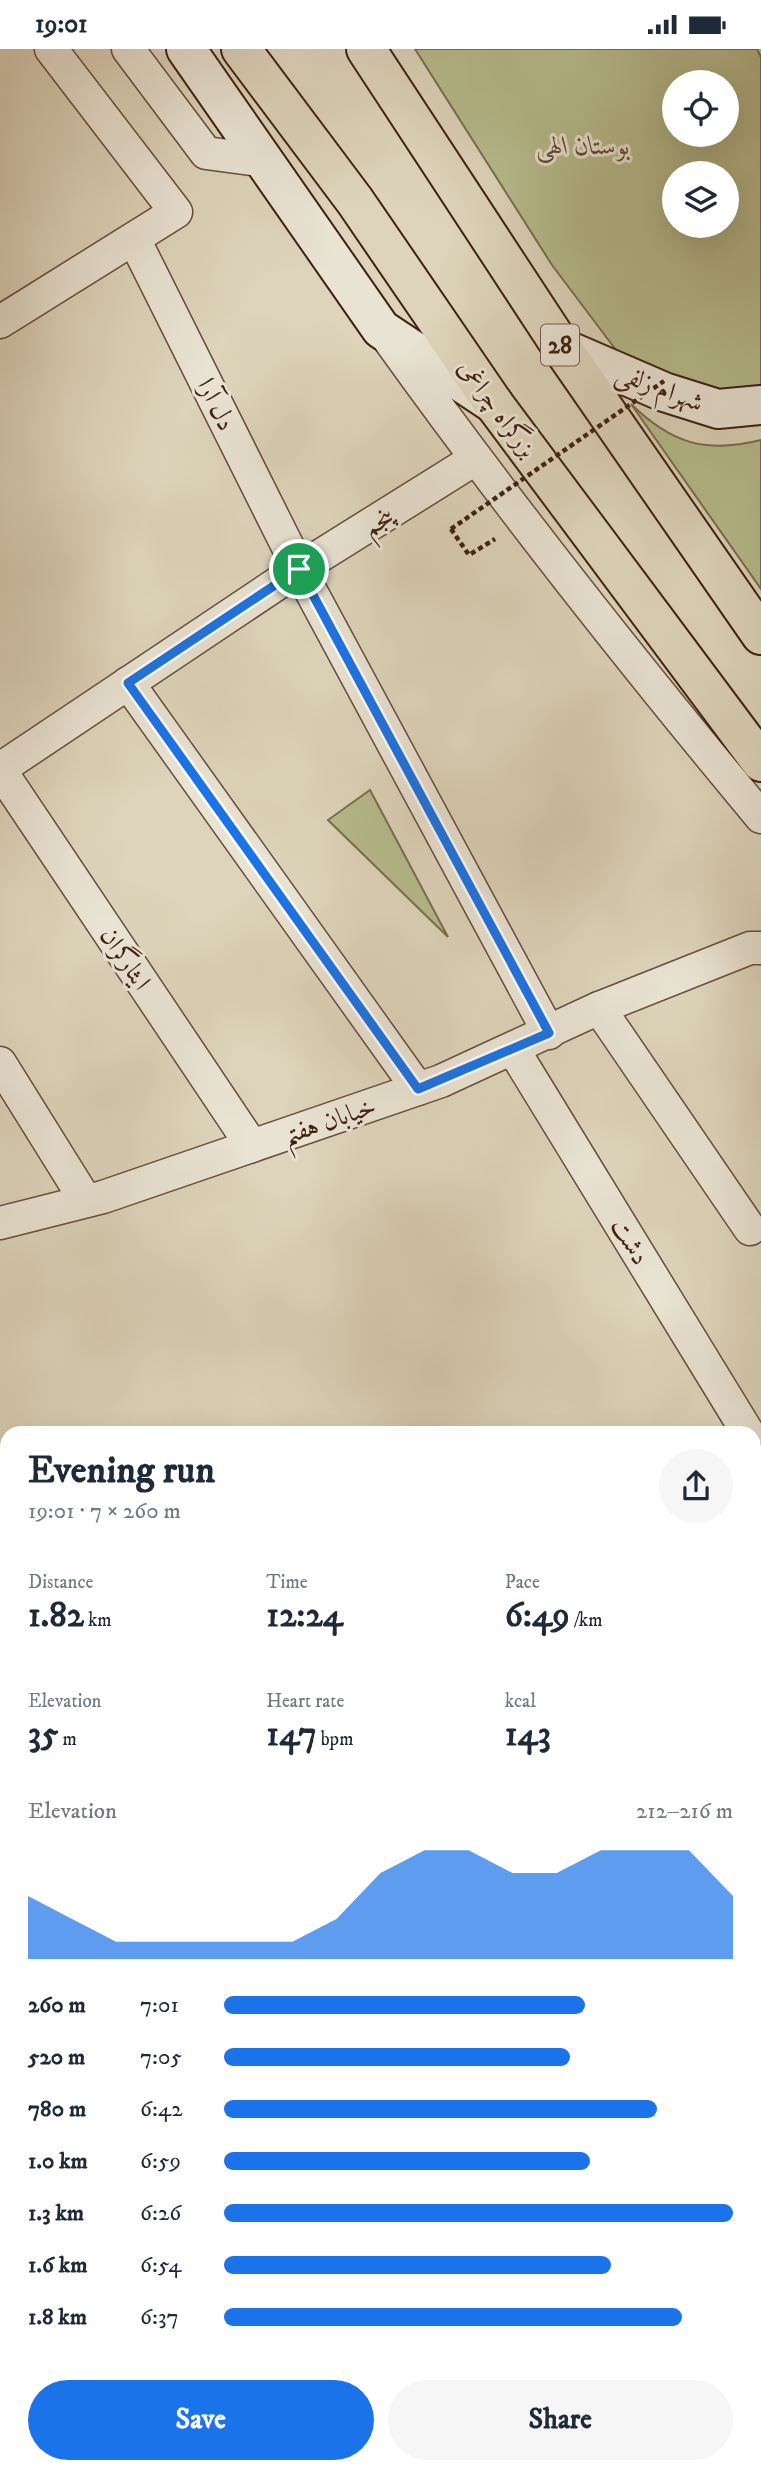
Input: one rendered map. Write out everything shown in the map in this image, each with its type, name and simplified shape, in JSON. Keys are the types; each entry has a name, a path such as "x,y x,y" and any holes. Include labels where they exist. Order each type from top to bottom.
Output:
{"highway":[{"name":"بزرگراه چراغی","path":"241,49 355,201 494,404 761,762"},
{"name":"28","path":"366,49 562,348 761,635"}],"main road":[{"path":"186,49 267,161 381,329 494,404"},
{"name":"شهرام زلفی","path":"562,348 664,392 718,409 761,405"}],"street":[{"path":"0,322 177,212 51,49"},
{"path":"128,49 206,153 267,161"},
{"name":"دل آرا","path":"134,239 299,569 549,1033"},
{"path":"381,329 475,459 649,682 761,817"},
{"name":"پنجم","path":"0,769 299,569 475,459"},
{"path":"128,683 418,1089"},
{"name":"ایثارگران","path":"0,769 252,1146"},
{"name":"خیابان هفتم","path":"0,1223 86,1202 418,1089 549,1033 599,1008 757,943"},
{"path":"599,1008 750,1229"},
{"name":"دشت","path":"513,1049 744,1426"},
{"path":"0,1063 86,1202"}],"path":[{"path":"470,555 451,529 664,381"}],"green space":[{"name":"بوستان الهی","path":"415,49 757,49 761,57 761,407 625,362 552,265"},
{"path":"631,404 660,428 690,442 723,446 761,440 761,589"},
{"path":"370,790 448,937 328,820"}],"route":[{"path":"299,569 549,1033 418,1089 128,683 299,569"}]}
